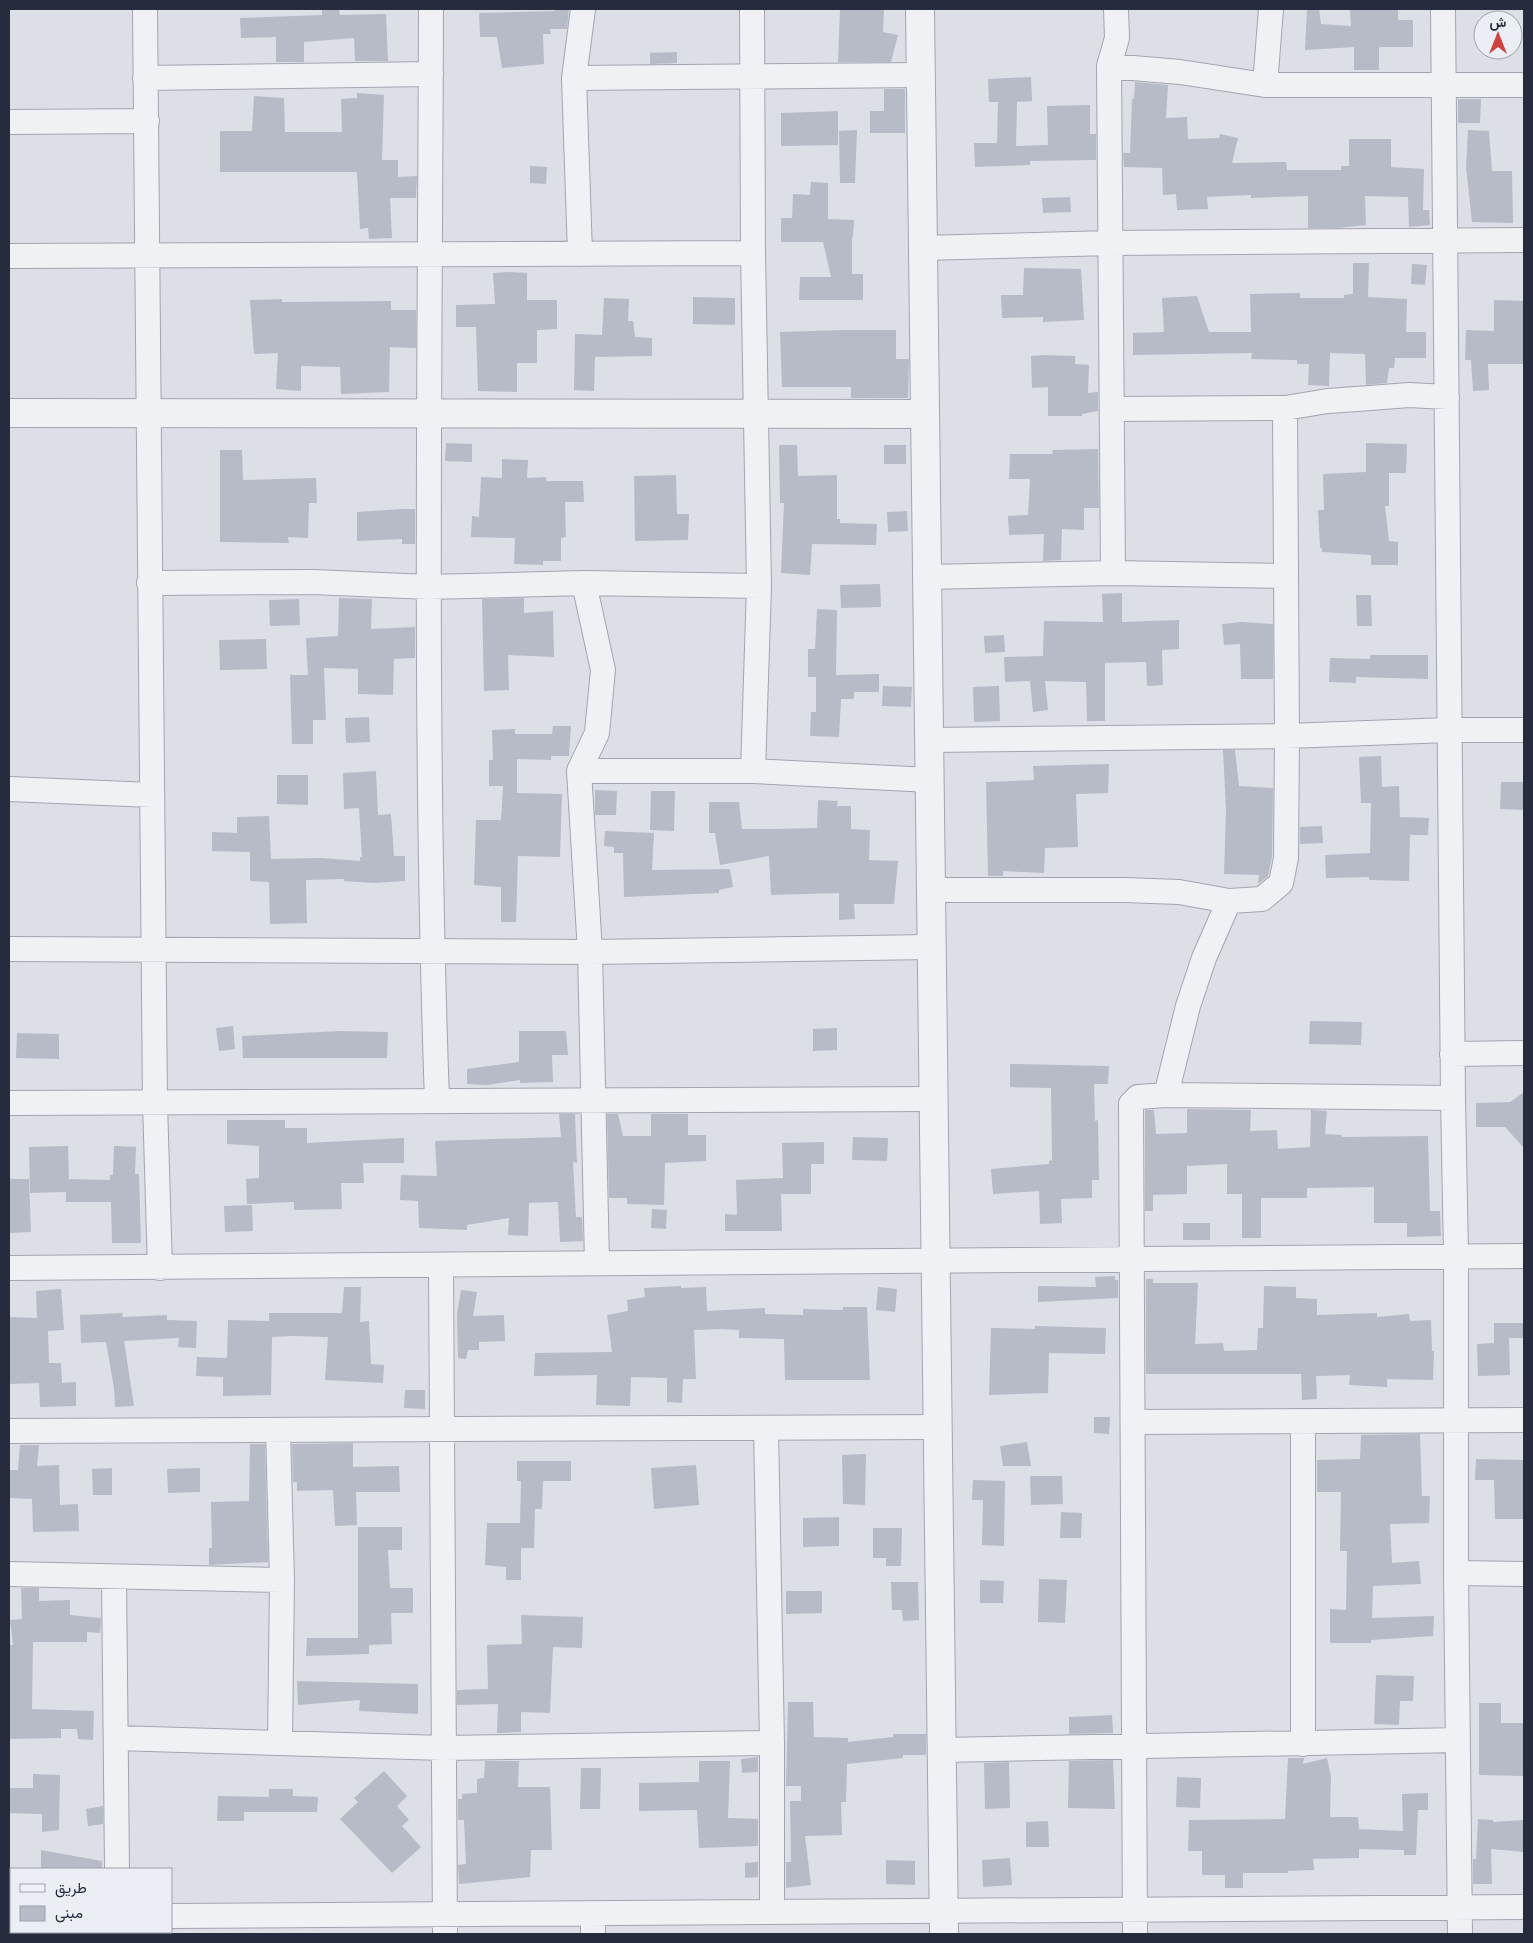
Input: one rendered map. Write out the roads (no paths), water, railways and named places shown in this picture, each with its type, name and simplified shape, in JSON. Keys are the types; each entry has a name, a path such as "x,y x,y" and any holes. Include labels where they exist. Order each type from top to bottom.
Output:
{"street":[{"path":"145,9 154,1102 160,1268"},
{"path":"431,9 428,587 432,949 437,1101"},
{"path":"580,254 574,78 583,9"},
{"path":"752,9 753,253 759,586 753,771"},
{"path":"920,9 944,1922"},
{"path":"1113,573 1109,66 1117,38 1116,9"},
{"path":"1265,85 1271,9"},
{"path":"1443,9 1452,1054 1456,1256 1456,1573 1460,1934"},
{"path":"1109,66 1180,72 1265,85 1524,85"},
{"path":"145,78 431,74"},
{"path":"574,78 921,75"},
{"path":"9,122 146,121"},
{"path":"923,248 1110,243 1445,239 1524,240"},
{"path":"9,256 753,253"},
{"path":"1113,409 1285,408 1409,395 1447,397"},
{"path":"931,890 1124,890 1179,892 1229,901 1262,899 1281,883 1286,858 1285,408"},
{"path":"9,413 925,414"},
{"path":"927,577 1113,573 1285,576"},
{"path":"149,583 313,582 428,587 584,583 759,586"},
{"path":"584,583 603,670 597,733 579,771 590,952 595,1100 597,1263"},
{"path":"929,740 1287,736 1450,730 1524,730"},
{"path":"579,771 753,771 930,780"},
{"path":"9,790 152,795"},
{"path":"1166,1095 1188,1006 1204,958 1229,901"},
{"path":"9,949 432,949 590,952 931,947"},
{"path":"1452,1054 1524,1054"},
{"path":"1135,1934 1132,1745 1134,1422 1131,1104 1138,1097 1166,1095 1453,1098"},
{"path":"9,1103 933,1099"},
{"path":"9,1268 1524,1256"},
{"path":"441,1265 445,1924"},
{"path":"1134,1422 1524,1420"},
{"path":"1303,1421 1303,1744"},
{"path":"9,1431 938,1427"},
{"path":"766,1428 772,1743 772,1911"},
{"path":"278,1430 282,1580 280,1743"},
{"path":"1456,1573 1524,1574"},
{"path":"9,1574 282,1580"},
{"path":"114,1577 117,1868"},
{"path":"116,1738 443,1748 772,1743"},
{"path":"942,1750 1458,1740"},
{"path":"172,1916 286,1924 593,1923 772,1911 944,1922 1135,1909 1524,1907"}]}
